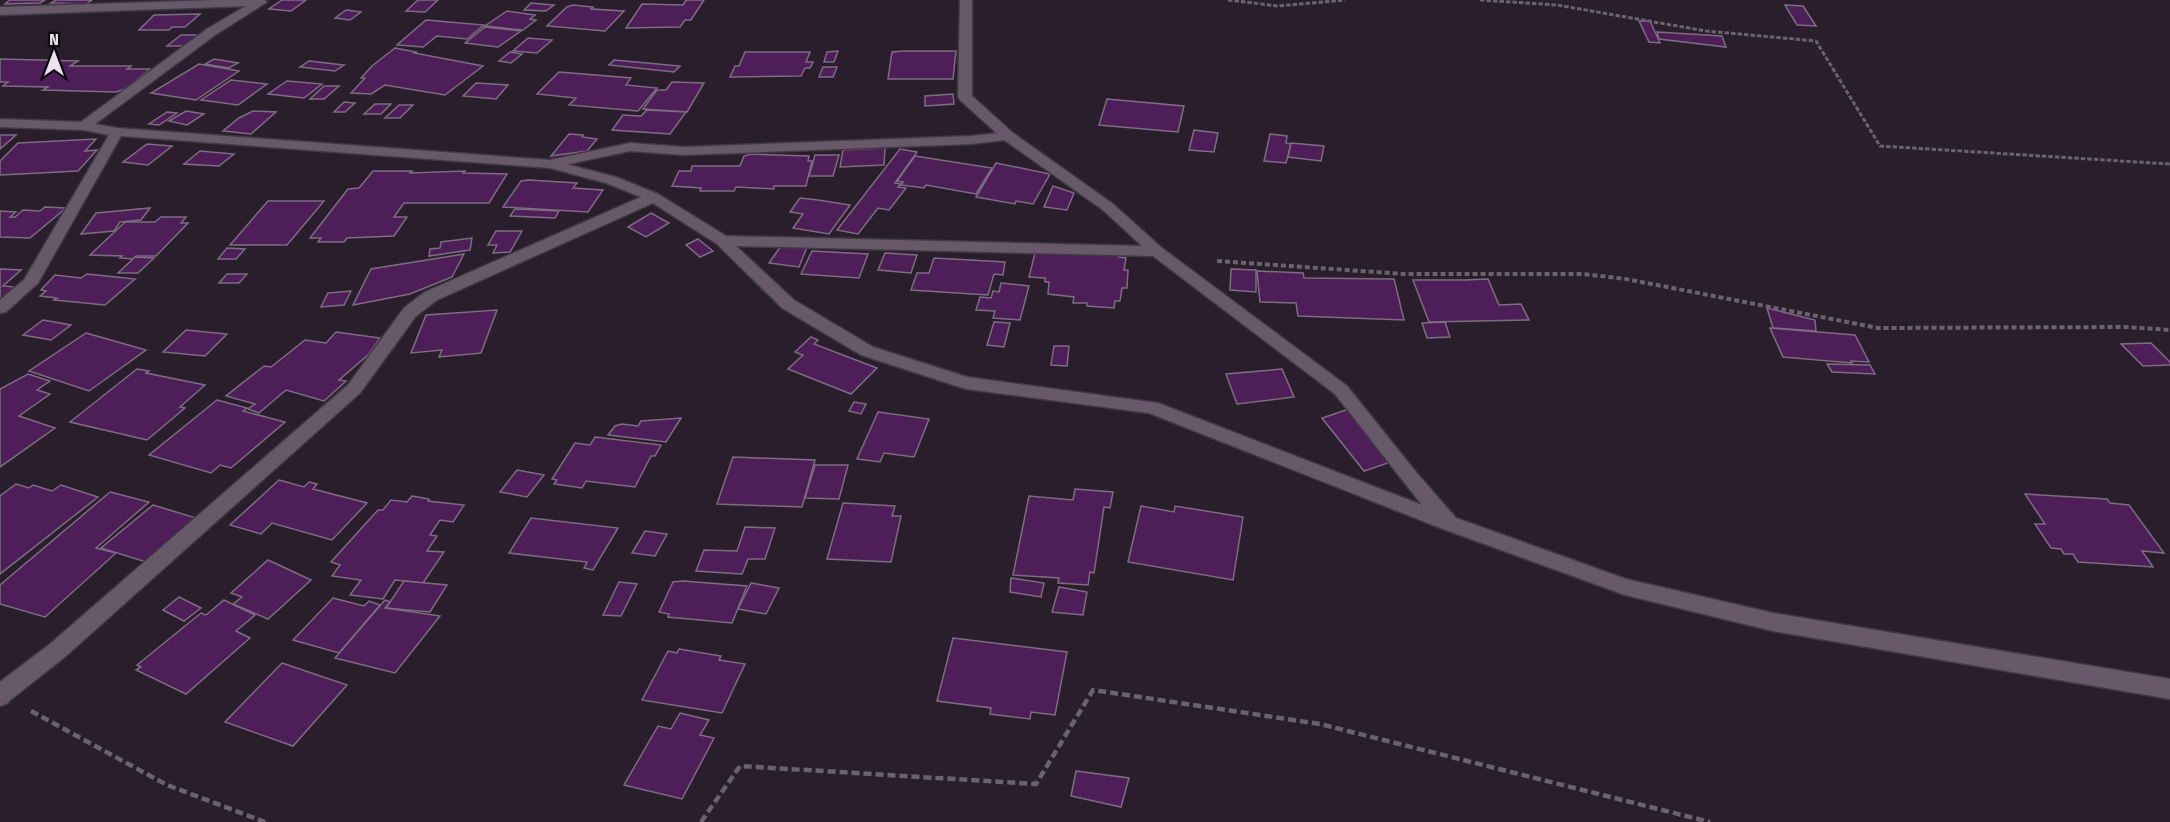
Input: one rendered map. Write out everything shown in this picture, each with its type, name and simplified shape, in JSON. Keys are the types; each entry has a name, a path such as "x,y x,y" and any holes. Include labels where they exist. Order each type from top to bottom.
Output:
{"street":[{"path":"966,0 965,98 1008,136 1108,207 1157,251 1341,390 1408,476 1450,524"},
{"path":"0,11 263,1"},
{"path":"84,126 210,32 263,1"},
{"path":"0,123 84,126 117,132 550,164 611,180 653,197 684,215 722,241 788,304 867,351 966,383 1152,407 1450,524 1625,587 1773,622 2170,688"},
{"path":"0,308 30,283 117,132"},
{"path":"550,164 630,147 684,151 971,140 1008,136"},
{"path":"1,695 58,650 354,388 410,312 431,296 620,214 653,197"},
{"path":"722,241 1157,251"}],"path":[{"path":"1228,0 1246,4 1278,6 1345,0"},
{"path":"1480,0 1557,5 1706,31 1816,41 1880,146 2170,164"},
{"path":"1213,261 1405,274 1583,274 1626,279 1878,328 2126,327 2170,330"},
{"path":"701,822 740,766 1036,784 1093,690 1320,724 1710,822"},
{"path":"1,695 168,785 265,822"}],"building":[{"path":"10,0 45,0 40,3 5,4"},
{"path":"56,0 92,0 86,4 51,3"},
{"path":"282,0 306,0 291,11 269,9"},
{"path":"418,0 438,0 425,12 406,11"},
{"path":"686,0 704,0 691,20 685,20 680,27 626,28 642,4 683,5"},
{"path":"531,3 554,5 546,11 524,10"},
{"path":"573,5 593,7 591,9 624,11 605,31 547,26 567,7"},
{"path":"1785,5 1803,6 1816,26 1797,25"},
{"path":"346,10 361,12 350,20 335,18"},
{"path":"507,11 535,15 530,19 536,20 523,30 485,26"},
{"path":"200,14 185,27 172,27 169,30 139,30 154,15"},
{"path":"426,20 484,25 467,39 437,36 423,47 397,45"},
{"path":"1639,21 1650,21 1660,43 1649,42"},
{"path":"485,27 521,31 498,47 465,43"},
{"path":"1657,32 1722,36 1726,47 1659,39"},
{"path":"181,35 200,35 187,46 167,46"},
{"path":"528,38 552,40 537,53 513,51"},
{"path":"395,48 483,66 445,95 385,85 371,94 351,93 365,78 361,78 372,66"},
{"path":"838,51 834,62 824,62 827,52"},
{"path":"956,51 953,79 888,79 892,52"},
{"path":"510,52 522,54 511,63 499,61"},
{"path":"745,52 810,52 806,62 813,62 810,68 805,68 801,76 730,77 735,66 739,66"},
{"path":"0,59 78,61 70,66 131,66 127,69 150,69 125,89 116,92 43,90 48,87 3,86 8,82 0,82"},
{"path":"214,59 238,63 229,68 205,64"},
{"path":"614,60 680,66 674,72 609,65"},
{"path":"309,61 344,65 335,71 300,67"},
{"path":"199,64 239,71 196,100 151,93"},
{"path":"823,67 837,67 833,77 819,77"},
{"path":"559,72 631,78 626,85 657,88 638,111 569,105 576,98 537,94"},
{"path":"231,80 267,84 238,105 201,100"},
{"path":"287,81 322,84 304,98 268,94"},
{"path":"672,82 704,83 687,112 643,109 657,90 666,90"},
{"path":"476,83 508,85 496,99 463,96"},
{"path":"324,86 339,86 324,99 310,99"},
{"path":"953,94 954,104 925,106 925,96"},
{"path":"1107,99 1184,106 1178,132 1099,125"},
{"path":"344,102 355,103 345,112 334,112"},
{"path":"375,104 391,104 381,114 364,114"},
{"path":"399,105 413,105 400,118 385,118"},
{"path":"647,110 686,112 670,134 612,130 623,115 641,116"},
{"path":"186,111 204,114 187,125 169,121"},
{"path":"253,111 276,112 251,134 223,131 239,118"},
{"path":"167,112 177,113 159,125 149,124"},
{"path":"1194,130 1218,133 1214,152 1189,150"},
{"path":"569,134 597,139 587,151 551,156"},
{"path":"1270,134 1287,136 1286,143 1291,144 1286,163 1264,161"},
{"path":"0,135 16,135 0,149"},
{"path":"96,139 85,151 97,150 78,171 0,175 0,161 18,143"},
{"path":"1291,143 1324,146 1321,161 1288,157"},
{"path":"147,144 172,146 148,165 123,162"},
{"path":"885,148 884,165 840,167 843,150"},
{"path":"900,149 917,152 895,183 901,184 898,187 906,188 889,210 878,208 858,234 837,230"},
{"path":"200,151 234,154 219,166 184,164"},
{"path":"751,154 809,156 808,161 812,161 806,186 774,186 774,189 736,187 734,191 700,191 701,188 672,186 679,171 691,171 692,166 740,166 744,156"},
{"path":"815,155 839,155 833,176 809,176"},
{"path":"915,156 992,168 976,194 926,185 924,188 901,185 903,182 897,181"},
{"path":"996,163 1050,174 1033,204 1016,201 1015,204 976,197"},
{"path":"373,171 412,171 410,173 465,171 463,173 507,174 489,203 404,203 394,217 407,217 394,236 347,238 344,242 318,242 321,238 310,238 348,189 359,188"},
{"path":"521,181 577,183 573,188 603,190 588,212 503,207"},
{"path":"1053,186 1074,193 1067,210 1044,207"},
{"path":"800,198 850,205 829,234 793,228 803,214 790,212"},
{"path":"268,201 324,201 287,245 230,245"},
{"path":"45,207 66,208 30,238 0,237 0,211 16,212 10,217 15,217 23,210 40,211"},
{"path":"150,208 141,220 120,222 114,231 81,234 96,213"},
{"path":"515,209 559,211 555,218 510,216"},
{"path":"651,213 669,223 646,237 628,227"},
{"path":"161,217 186,217 181,223 188,223 156,256 136,256 133,259 120,258 122,256 90,255 125,222 155,222"},
{"path":"496,231 522,231 510,252 493,253 497,245 488,245"},
{"path":"472,238 470,250 429,256 430,249 440,248 441,242"},
{"path":"698,239 713,251 700,257 686,245"},
{"path":"781,246 807,247 799,267 769,263"},
{"path":"227,248 245,249 236,259 218,259"},
{"path":"812,251 868,254 859,278 801,274"},
{"path":"1045,251 1120,254 1119,257 1126,258 1124,270 1128,270 1127,288 1122,288 1120,301 1115,301 1114,308 1087,306 1087,303 1073,303 1074,297 1048,294 1049,282 1045,282 1045,278 1029,277 1035,253"},
{"path":"885,253 917,255 911,273 878,270"},
{"path":"464,254 452,277 410,294 353,305 371,269"},
{"path":"135,257 154,258 138,273 118,273"},
{"path":"934,258 1005,262 1003,275 994,274 988,295 911,290 917,273 929,273"},
{"path":"0,269 21,270 3,286 15,287 0,300"},
{"path":"1231,269 1256,270 1256,292 1230,290"},
{"path":"1257,271 1303,273 1304,278 1394,279 1404,320 1298,316 1296,303 1260,302"},
{"path":"87,274 135,279 105,305 54,300 57,298 40,296 46,291 41,290 55,275 81,278"},
{"path":"227,274 247,274 239,283 219,283"},
{"path":"1488,279 1499,305 1521,304 1529,320 1429,322 1413,280"},
{"path":"1001,283 1029,286 1020,320 993,318 995,311 976,310 980,297 991,298 993,291 999,292"},
{"path":"351,291 344,305 321,307 328,293"},
{"path":"1767,308 1815,320 1816,331 1773,328"},
{"path":"497,310 481,353 439,357 442,350 411,353 426,315"},
{"path":"43,320 71,325 51,340 23,335"},
{"path":"994,322 1010,323 1004,347 987,345"},
{"path":"1445,322 1450,337 1427,338 1422,323"},
{"path":"1770,328 1855,335 1869,362 1851,361 1852,363 1783,357"},
{"path":"186,330 227,334 205,356 163,352"},
{"path":"336,332 380,338 369,354 339,380 346,381 324,401 286,390 259,413 248,409 255,404 226,396 264,366 271,367 305,340 326,343"},
{"path":"86,333 146,350 89,391 29,371"},
{"path":"811,337 818,340 814,344 877,368 851,394 788,369 803,355 795,352"},
{"path":"2151,343 2170,362 2170,365 2143,366 2121,344"},
{"path":"1054,346 1069,346 1067,366 1051,365"},
{"path":"1827,364 1870,365 1875,374 1832,372"},
{"path":"137,369 149,371 146,373 205,385 180,407 185,408 147,440 70,422"},
{"path":"1282,369 1294,397 1237,404 1226,374"},
{"path":"28,374 50,381 37,390 50,394 19,416 55,428 0,467 0,389"},
{"path":"217,400 247,408 243,411 285,422 231,468 220,465 211,473 149,455"},
{"path":"854,402 866,404 861,414 849,411"},
{"path":"1349,409 1391,462 1364,471 1322,418"},
{"path":"878,412 929,419 914,457 884,453 880,462 857,459"},
{"path":"681,418 666,442 608,435 615,426 622,424 638,426 641,421"},
{"path":"595,437 661,445 655,456 651,456 635,487 586,481 582,488 554,484 557,480 552,479 575,443 590,445"},
{"path":"733,457 815,460 802,507 717,504"},
{"path":"815,465 848,465 839,499 805,498"},
{"path":"517,470 544,475 527,497 500,492"},
{"path":"279,480 304,487 309,482 317,484 313,489 367,503 332,540 272,523 261,534 230,525"},
{"path":"16,484 29,488 33,485 52,491 61,485 98,497 0,574 0,496"},
{"path":"1075,489 1113,492 1110,508 1104,507 1094,573 1090,572 1088,585 1058,583 1059,578 1013,575 1029,496 1073,500"},
{"path":"110,492 149,502 96,548 116,553 45,617 0,604 0,585"},
{"path":"2025,494 2107,499 2110,503 2129,505 2164,553 2142,551 2153,567 2078,562 2073,554 2064,554 2061,549 2051,548 2035,524 2045,524"},
{"path":"412,496 429,499 428,501 464,505 453,522 440,520 430,535 437,536 427,551 444,552 423,583 395,580 383,599 350,595 361,580 332,576 340,565 331,562 378,510 383,510 391,500 407,502"},
{"path":"843,503 895,506 892,516 901,516 891,562 827,559"},
{"path":"153,505 196,518 146,562 101,548"},
{"path":"1141,506 1174,512 1175,506 1243,517 1233,580 1128,562"},
{"path":"531,518 618,528 593,570 584,568 587,562 509,553"},
{"path":"745,527 775,528 765,559 748,559 742,574 696,571 704,550 737,551"},
{"path":"645,531 667,534 655,556 632,553"},
{"path":"268,560 311,580 268,619 233,604 242,597 231,593"},
{"path":"1011,578 1044,583 1041,597 1010,592"},
{"path":"404,581 447,585 430,612 386,608"},
{"path":"619,582 637,584 621,616 603,615"},
{"path":"673,582 747,586 732,623 668,617 669,614 659,612"},
{"path":"751,583 779,588 766,614 738,609"},
{"path":"1059,587 1087,592 1083,615 1052,612"},
{"path":"179,597 201,608 184,621 163,610"},
{"path":"333,598 364,606 369,601 380,605 339,653 293,640"},
{"path":"224,600 255,615 236,631 250,638 186,694 136,670 141,667 137,665 201,613 206,615"},
{"path":"385,600 390,602 385,608 440,616 395,673 335,658"},
{"path":"953,638 1067,652 1055,715 1031,712 1030,719 990,714 991,708 937,701"},
{"path":"679,649 721,656 719,660 745,664 722,713 642,700 668,651 677,653"},
{"path":"282,663 347,685 293,746 225,722"},
{"path":"680,713 709,720 700,735 714,738 682,799 624,785 658,726 671,729"},
{"path":"1076,771 1129,778 1121,807 1071,796"}]}
